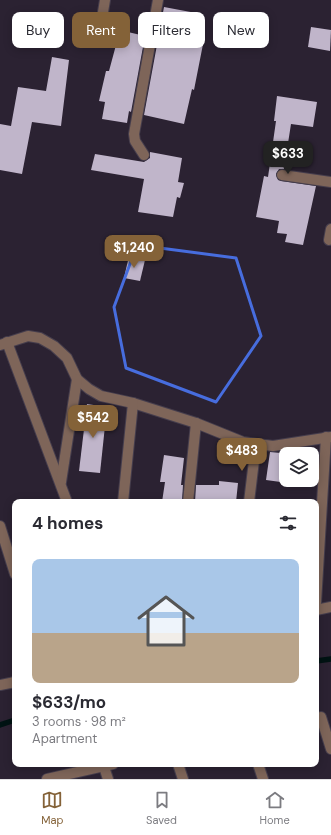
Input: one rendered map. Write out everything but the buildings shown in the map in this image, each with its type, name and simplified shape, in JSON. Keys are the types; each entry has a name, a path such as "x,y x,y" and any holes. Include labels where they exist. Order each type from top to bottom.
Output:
{"street":[{"path":"103,12 105,0"},
{"path":"144,155 135,141 134,134 158,0"},
{"path":"282,175 331,182"},
{"path":"329,240 331,229"},
{"path":"66,499 4,343 28,336 40,338 54,346 67,358 77,379 89,390 101,396 133,403 196,423 243,442 273,446 328,437 319,562"},
{"path":"61,484 77,379"},
{"path":"123,499 133,403"},
{"path":"188,499 196,423"},
{"path":"249,499 256,444"},
{"path":"0,526 12,564"},
{"path":"319,609 331,607"},
{"path":"0,685 12,683"},
{"path":"323,717 331,749"},
{"path":"47,779 103,767"},
{"path":"108,767 108,779"},
{"path":"179,767 183,779"},
{"path":"259,767 263,779"}],"highlighted area":[{"path":"137,245 236,258 261,336 216,402 126,368 114,307"}],"waterway":[{"path":"319,661 331,659"},
{"path":"0,725 12,721"}]}
